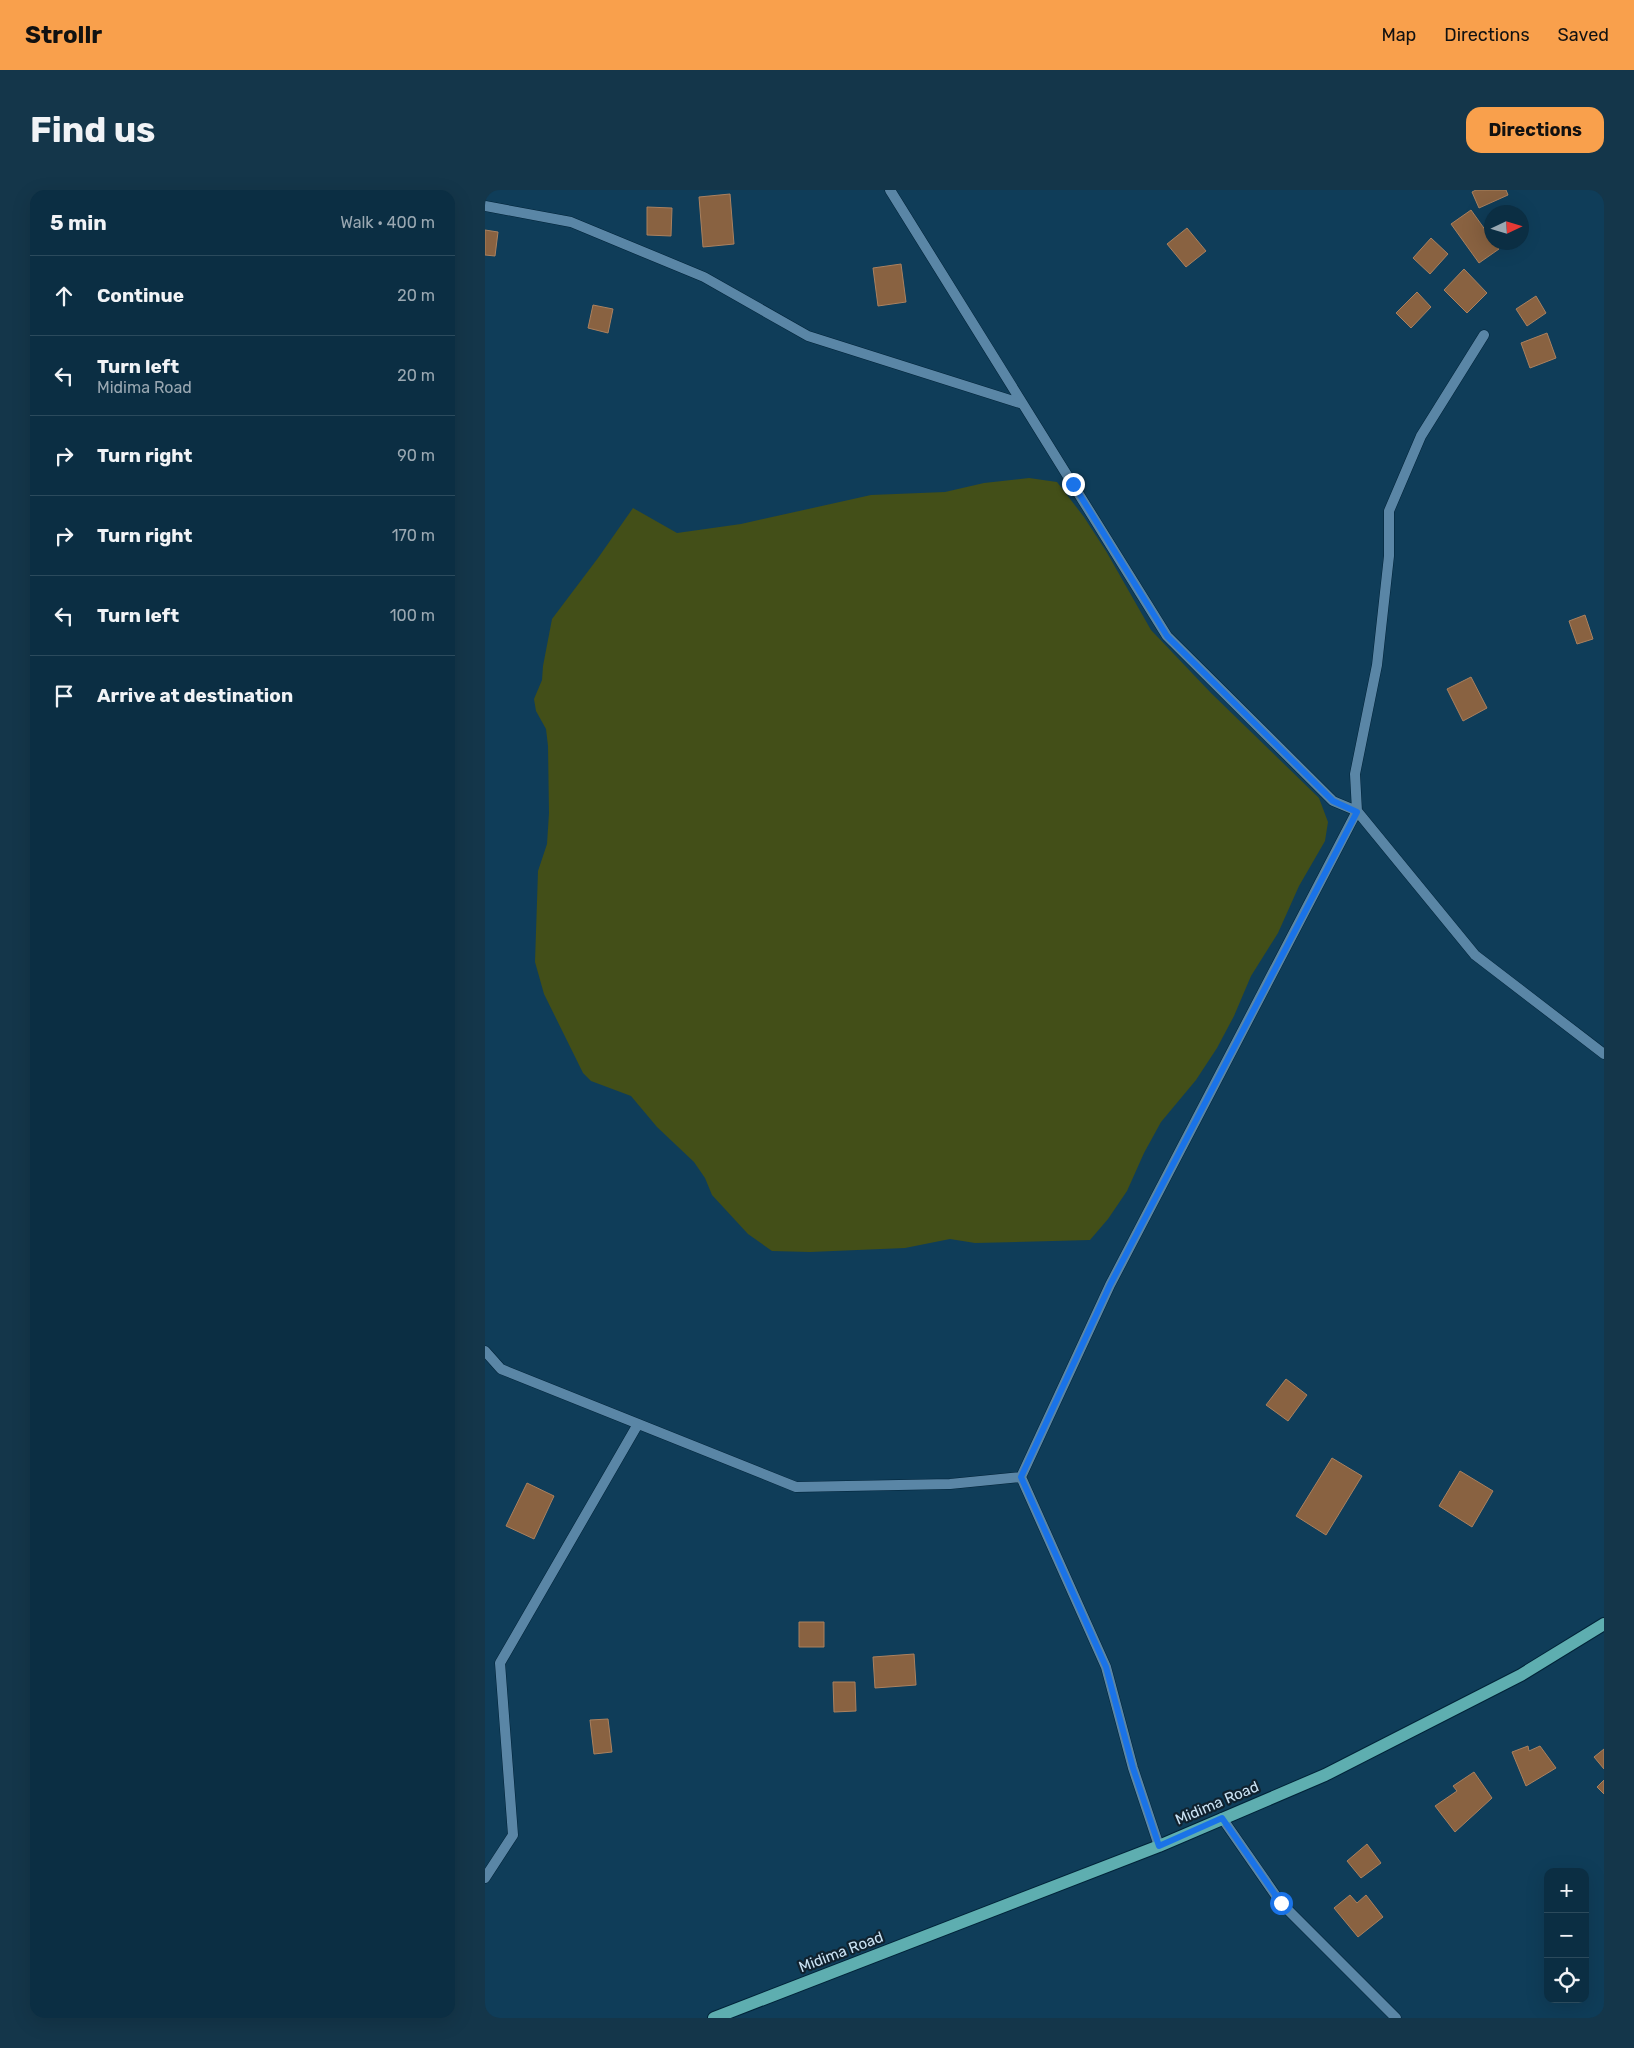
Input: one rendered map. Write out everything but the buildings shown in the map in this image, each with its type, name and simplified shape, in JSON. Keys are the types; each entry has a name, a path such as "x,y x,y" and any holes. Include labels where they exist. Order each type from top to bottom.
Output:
{"main road":[{"name":"Midima Road","path":"714,2018 1159,1846 1325,1775 1521,1675 1604,1624"}],"street":[{"path":"890,190 1167,636 1333,801 1357,812 1475,955 1604,1054"},
{"path":"485,206 571,222 704,277 807,336 1023,404"},
{"path":"1159,1846 1133,1768 1106,1667 1021,1477 1110,1285 1357,812 1355,774 1377,665 1389,556 1389,511 1421,436 1484,335"},
{"path":"485,1350 501,1369 796,1487 950,1484 1021,1477"},
{"path":"485,1878 513,1835 501,1663 637,1424"},
{"path":"1222,1818 1281,1903 1396,2018"}],"green space":[{"path":"1029,478 1057,482 1084,517 1106,551 1151,630 1211,693 1319,798 1328,822 1325,841 1299,886 1278,933 1251,976 1234,1016 1217,1048 1196,1080 1161,1122 1144,1153 1127,1191 1108,1219 1090,1240 975,1243 950,1239 905,1248 810,1252 772,1251 748,1234 712,1195 705,1178 694,1162 657,1127 631,1096 591,1081 583,1073 544,994 535,962 538,871 547,844 549,813 548,746 546,729 536,711 534,699 542,680 552,619 633,508 677,533 741,524 871,495 945,492 984,483"}],"route":[{"path":"1073,484 1167,636 1333,801 1357,812 1110,1285 1021,1477 1106,1667 1133,1768 1159,1846 1222,1818 1281,1903"}]}
